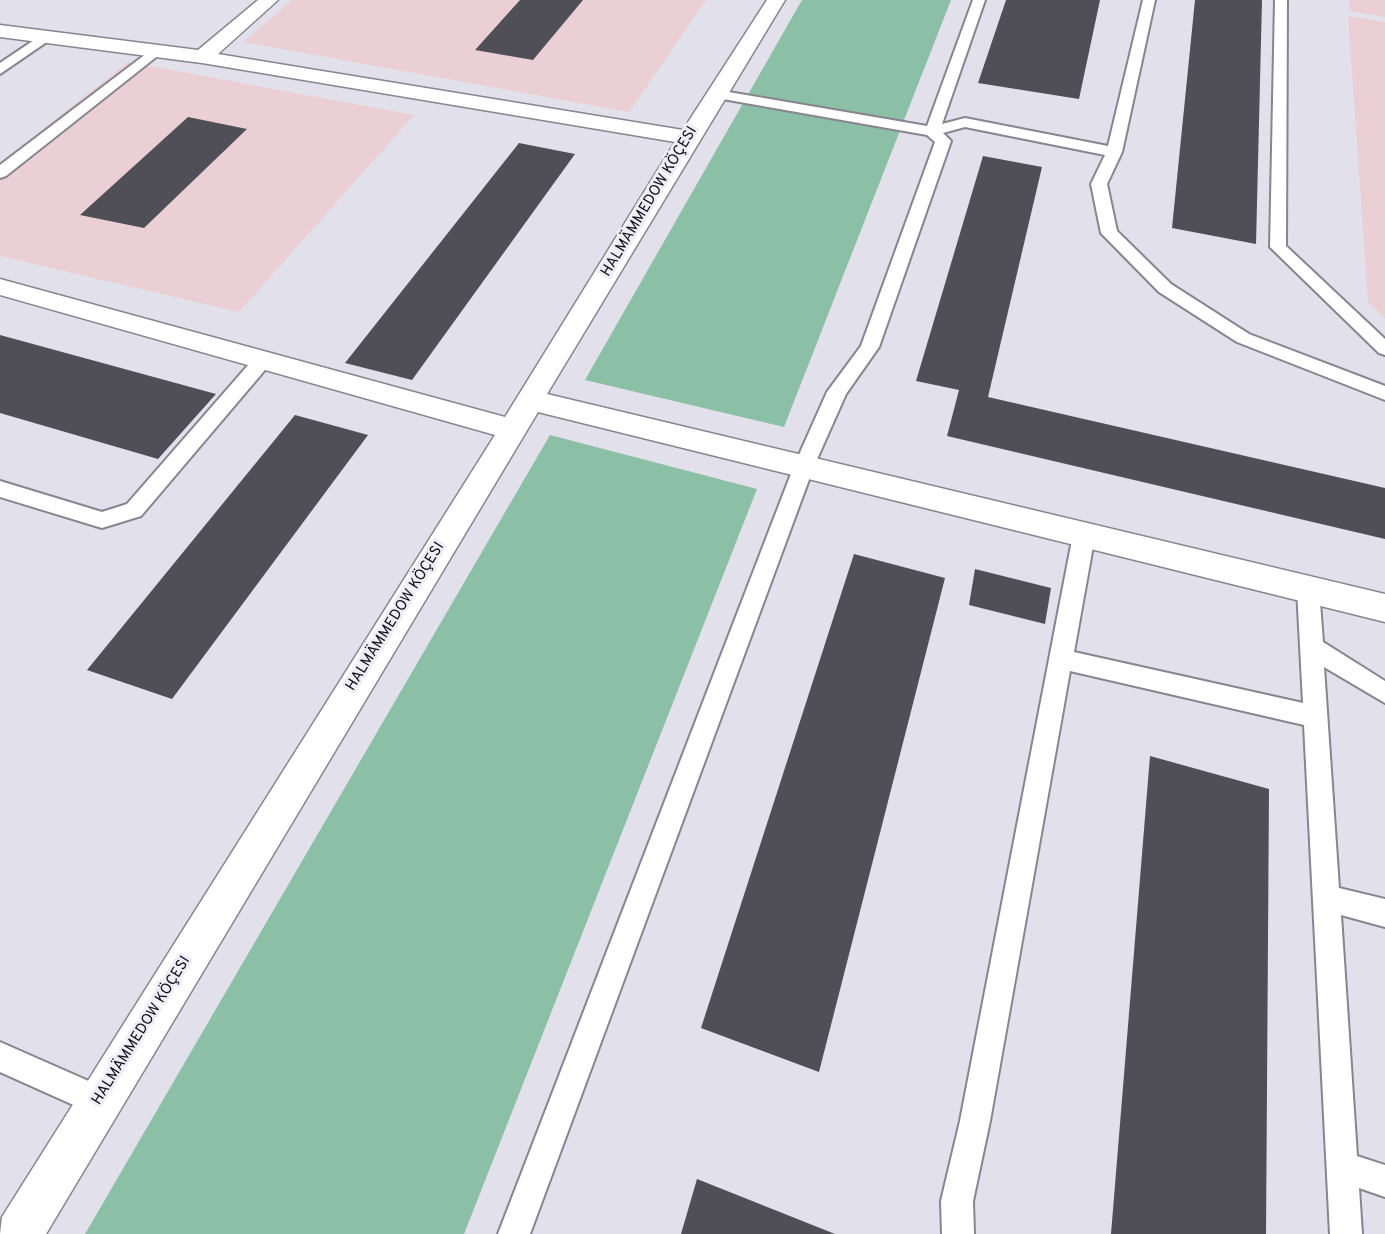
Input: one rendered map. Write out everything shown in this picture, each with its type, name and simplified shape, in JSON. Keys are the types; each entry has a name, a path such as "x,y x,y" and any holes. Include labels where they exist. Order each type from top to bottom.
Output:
{"street":[{"path":"202,57 269,0"},
{"name":"HALMÄMMEDOW KÖÇESI","path":"19,1234 98,1101 776,0"},
{"path":"0,31 202,57 689,138"},
{"path":"0,287 512,429 671,168"},
{"path":"530,400 1385,608"}],"lane":[{"path":"932,131 979,0"},
{"path":"1149,0 1114,152 1099,184 1109,233 1165,288 1244,338 1385,393"},
{"path":"1281,0 1278,247 1385,349"},
{"path":"0,70 46,36"},
{"path":"0,173 155,51"},
{"path":"717,94 932,131 965,122 1114,152"},
{"path":"514,1234 804,466 837,392 870,347 943,141 932,131"},
{"path":"4,496 102,520 134,510 263,360"},
{"path":"957,1234 957,1201 975,1121 1084,535"},
{"path":"1308,589 1346,1234"},
{"path":"1311,647 1385,693"},
{"path":"1062,659 1316,717"},
{"path":"1326,898 1385,914"},
{"path":"0,1057 98,1101"},
{"path":"1341,1166 1385,1181"}],"shaded area":[{"path":"292,0 706,0 629,112 243,42"},
{"path":"1349,0 1385,0 1385,17 1350,11"},
{"path":"1348,16 1385,22 1385,319 1368,301"},
{"path":"128,62 414,115 239,312 0,256 0,163"}],"green space":[{"path":"802,0 951,0 784,427 585,380"},
{"path":"550,435 757,489 464,1234 85,1234"}],"building":[{"path":"520,0 583,0 533,60 475,50"},
{"path":"1006,0 1100,0 1079,99 978,83"},
{"path":"1195,0 1262,0 1256,244 1172,228"},
{"path":"188,117 247,129 144,228 80,215"},
{"path":"519,143 575,154 412,380 345,363"},
{"path":"983,156 1042,167 988,397 1385,488 1385,539 947,436 959,390 916,381"},
{"path":"0,335 216,394 158,459 0,413"},
{"path":"295,415 368,435 172,699 87,670"},
{"path":"854,554 945,578 819,1072 701,1028"},
{"path":"975,569 1051,588 1045,624 969,605"},
{"path":"1150,756 1269,789 1266,1234 1111,1234"},
{"path":"697,1179 835,1234 681,1234"}]}
